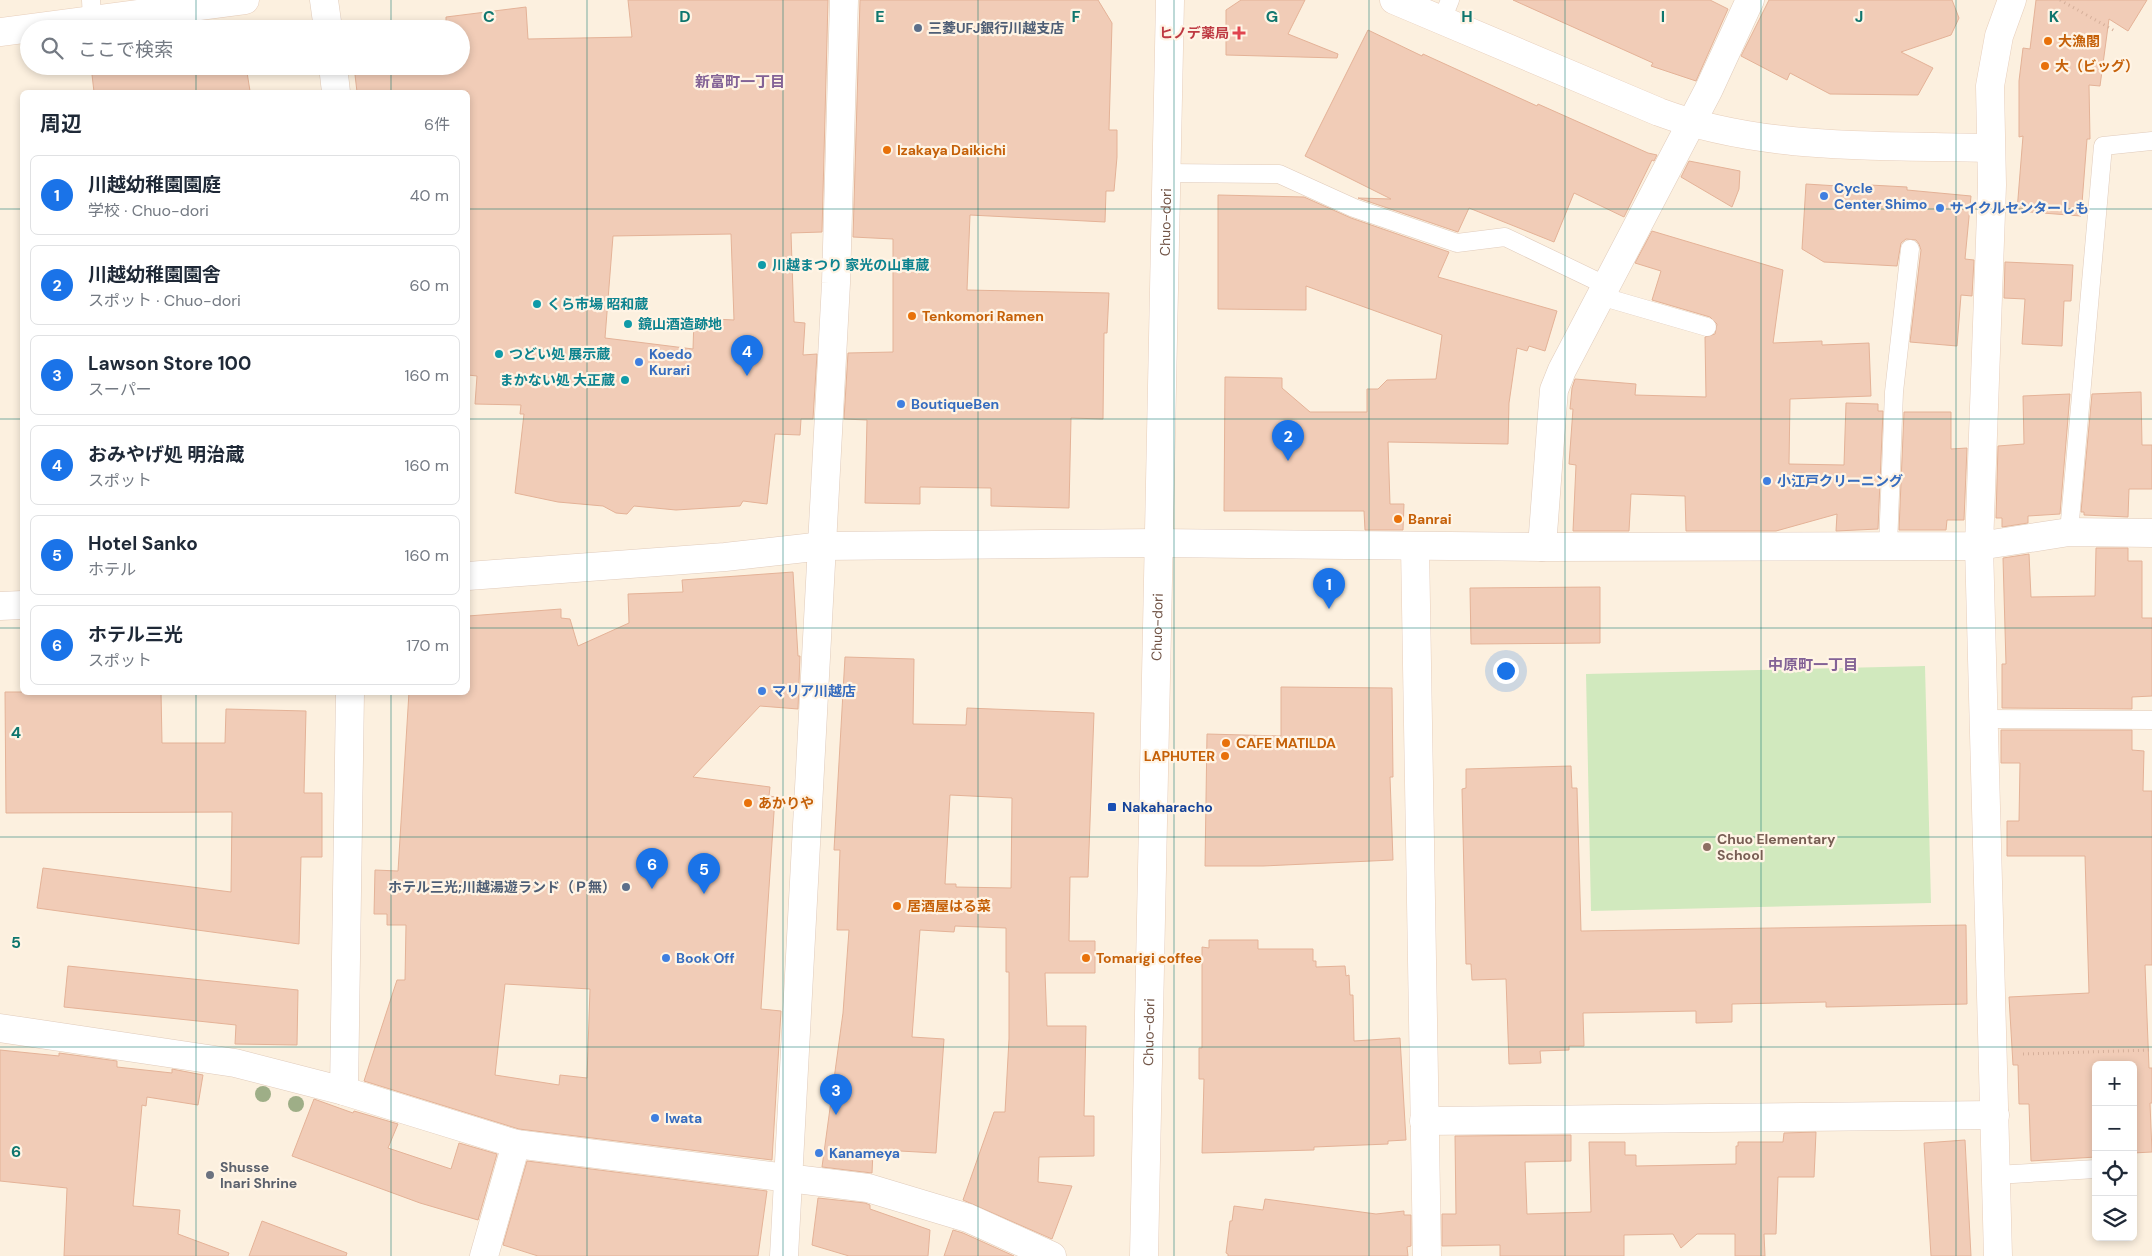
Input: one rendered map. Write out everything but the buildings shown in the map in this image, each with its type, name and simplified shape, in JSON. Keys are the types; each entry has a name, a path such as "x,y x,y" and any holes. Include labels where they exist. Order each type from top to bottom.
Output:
{"street":[{"path":"50,20 92,10 245,0"},
{"path":"324,0 327,20"},
{"path":"784,1256 836,283 844,0"},
{"name":"Chuo-dori","path":"1144,1256 1170,0"},
{"path":"1394,0 1446,10 1659,112 1691,123 1774,139 1833,144 1990,148"},
{"path":"1998,1256 1979,546 1991,195 1991,73 1999,36 2012,0"},
{"path":"1542,548 1554,390 1562,370 1602,291 1710,89 1744,2"},
{"path":"0,32 20,27"},
{"path":"334,75 336,90"},
{"path":"470,576 725,556 823,546 1158,542 1542,548 1979,546 2069,532 2152,533"},
{"path":"1415,546 1427,1256"},
{"path":"0,606 20,605"},
{"path":"344,1091 350,695"},
{"path":"0,1028 236,1063 344,1091 516,1144 868,1188 968,1218 1052,1256"},
{"path":"1424,1121 1995,1115"},
{"path":"484,1256 516,1144"}],"lane":[{"path":"2069,532 2103,146 2152,141"},
{"path":"1166,173 1279,174 1354,208 1457,243 1505,237 1602,291 1708,327"},
{"path":"1888,546 1894,392 1910,249"},
{"path":"1984,719 2152,720"},
{"path":"1996,1175 2092,1168"}],"path":[{"path":"2060,0 2115,31"},
{"path":"1993,1055 2152,1050"}],"green space":[{"path":"1925,666 1931,903 1591,911 1586,674"}],"place":[{"name":"三菱UFJ銀行川越支店","path":"918,28"},
{"name":"ヒノデ薬局","path":"1239,33"},
{"name":"大漁閣","path":"2048,41"},
{"name":"大（ビッグ）","path":"2045,66"},
{"name":"Izakaya Daikichi","path":"887,150"},
{"name":"Cycle Center Shimo","path":"1824,196"},
{"name":"サイクルセンターしも","path":"1940,208"},
{"name":"川越まつり 家光の山車蔵","path":"762,265"},
{"name":"くら市場 昭和蔵","path":"537,304"},
{"name":"Tenkomori Ramen","path":"912,316"},
{"name":"鏡山酒造跡地","path":"628,324"},
{"name":"つどい処 展示蔵","path":"499,354"},
{"name":"Koedo Kurari","path":"639,362"},
{"name":"おみやげ処 明治蔵","path":"747,376"},
{"name":"まかない処 大正蔵","path":"625,380"},
{"name":"BoutiqueBen","path":"901,404"},
{"name":"川越幼稚園園舎","path":"1288,461"},
{"name":"小江戸クリーニング","path":"1767,481"},
{"name":"Banrai","path":"1398,519"},
{"name":"川越幼稚園園庭","path":"1329,609"},
{"name":"マリア川越店","path":"762,691"},
{"name":"CAFE MATILDA","path":"1226,743"},
{"name":"LAPHUTER","path":"1225,756"},
{"name":"あかりや","path":"748,803"},
{"name":"Nakaharacho","path":"1112,807"},
{"name":"Chuo Elementary School","path":"1707,847"},
{"name":"ホテル三光;川越湯遊ランド（Ｐ無）","path":"626,887"},
{"name":"ホテル三光","path":"652,889"},
{"name":"Hotel Sanko","path":"704,894"},
{"name":"居酒屋はる菜","path":"897,906"},
{"name":"Book Off","path":"666,958"},
{"name":"Tomarigi coffee","path":"1086,958"},
{"name":"Lawson Store 100","path":"836,1115"},
{"name":"Iwata","path":"655,1118"},
{"name":"Kanameya","path":"819,1153"},
{"name":"Shusse Inari Shrine","path":"210,1175"}],"district":[{"name":"新富町一丁目","path":"740,82"},
{"name":"中原町一丁目","path":"1813,665"}]}
